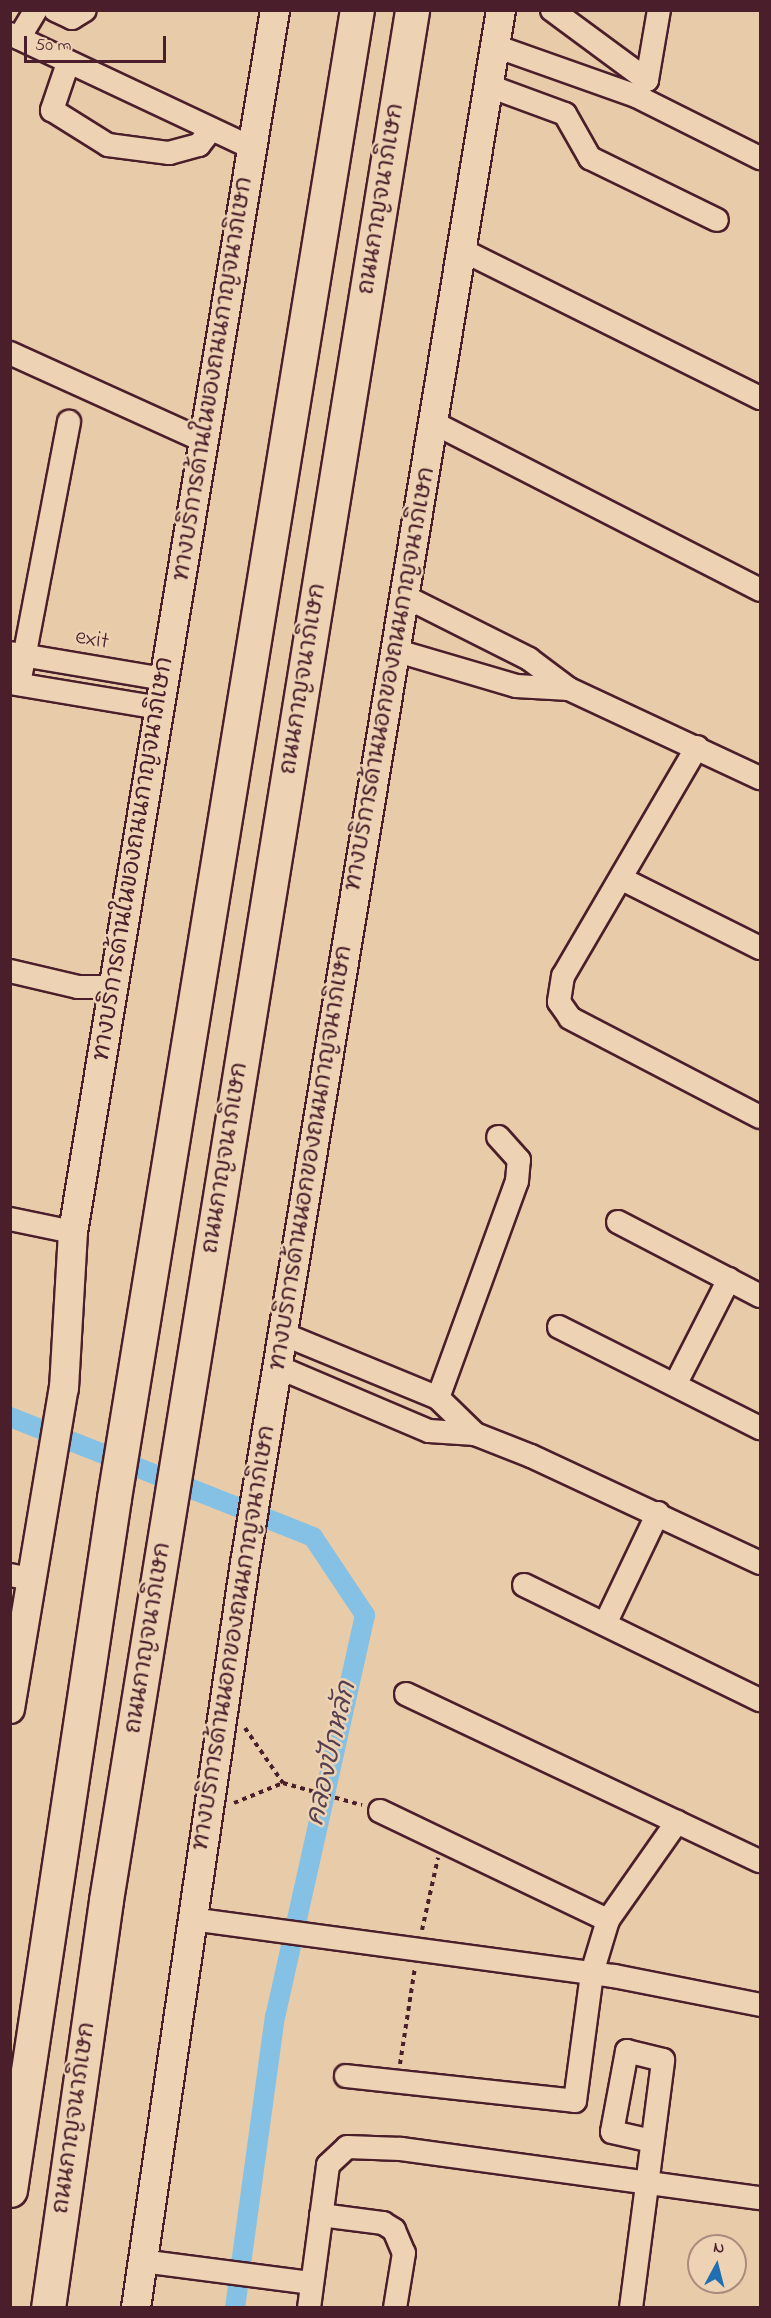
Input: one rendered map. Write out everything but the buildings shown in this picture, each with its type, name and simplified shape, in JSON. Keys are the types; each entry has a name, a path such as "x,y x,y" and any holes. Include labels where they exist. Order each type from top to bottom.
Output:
{"highway":[{"path":"10,2190 114,1498 357,10"},
{"name":"ถนนกาญจนาภิเษก","path":"48,2307 167,1526 412,10"}],"main road":[{"name":"ทางบริการด้านในของถนนกาญจนาภิเษก","path":"12,1696 21,1577 46,1495 64,1388 73,1232 275,10"},
{"name":"ทางบริการด้านนอกของถนนกาญจนาภิเษก","path":"136,2307 245,1563 501,10"}],"street":[{"path":"36,10 15,36 210,131 252,148"},
{"path":"55,10 72,18 85,10"},
{"path":"552,10 647,80 659,10"},
{"path":"495,46 636,96 760,158"},
{"path":"68,63 52,110 108,145 169,153 199,145 210,131"},
{"path":"489,86 565,114 590,158 717,220"},
{"path":"462,250 760,398"},
{"path":"10,353 204,441"},
{"path":"69,422 17,654 15,684 159,708"},
{"path":"434,423 760,590"},
{"path":"404,596 529,659 569,689 698,747 760,778"},
{"path":"394,650 516,686 569,689"},
{"name":"exit","path":"17,654 164,679"},
{"path":"698,747 563,976 559,1002 564,1013 760,1117"},
{"path":"622,879 760,948"},
{"path":"10,971 78,987 112,987"},
{"path":"438,1398 517,1181 519,1160 498,1137"},
{"path":"10,1219 73,1232"},
{"path":"618,1222 760,1296"},
{"path":"675,1385 729,1279"},
{"path":"560,1327 760,1428"},
{"path":"283,1334 438,1398 475,1434"},
{"path":"278,1367 429,1431 475,1434 658,1513 760,1563"},
{"path":"385,1413 397,1383"},
{"path":"605,1624 658,1513"},
{"path":"524,1585 760,1700"},
{"path":"406,1694 760,1861"},
{"path":"380,1811 608,1920"},
{"path":"346,2076 575,2102 592,1972 608,1920 677,1822"},
{"path":"192,1919 592,1972 760,2005"},
{"path":"631,2307 652,2141"},
{"path":"309,2307 328,2165 338,2152 357,2146 648,2181 760,2198"},
{"path":"321,2215 383,2223 394,2230 404,2253 395,2307"},
{"path":"142,2261 188,2269 311,2283"}],"path":[{"path":"225,1700 283,1783"},
{"path":"207,1813 283,1783 380,1811"},
{"path":"398,2082 418,1949 442,1840"}],"waterway":[{"name":"คลองปักหลัก","path":"10,1417 313,1537 365,1615 275,2016 235,2308"}]}
